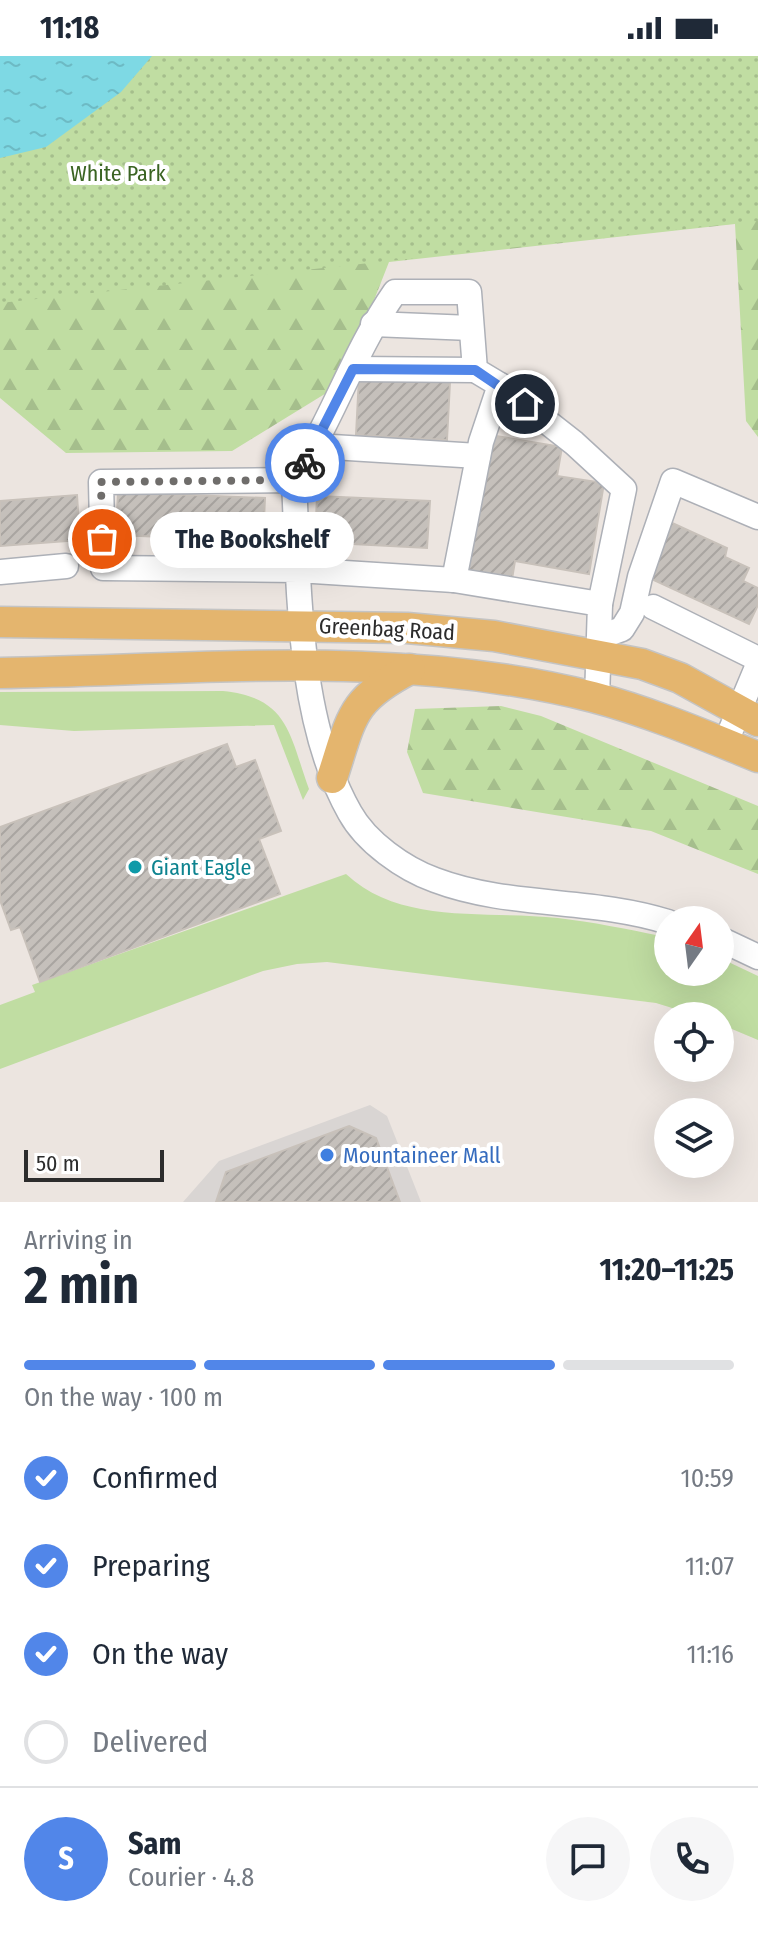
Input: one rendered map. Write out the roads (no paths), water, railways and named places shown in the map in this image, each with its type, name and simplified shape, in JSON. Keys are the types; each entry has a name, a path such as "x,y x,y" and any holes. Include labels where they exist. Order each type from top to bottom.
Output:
{"main road":[{"name":"Greenbag Road","path":"0,622 407,628 600,645 680,678 750,716"},
{"name":"Greenbag Road","path":"0,673 410,669 516,682 597,699 669,720 758,757"},
{"path":"332,778 362,699 374,687 410,669"}],"lane":[{"path":"475,370 469,292 395,292 373,324 316,446 294,480 298,570 308,668 326,765 351,817 387,853 434,880 489,893 605,908 654,919"},
{"path":"373,324 471,328"},
{"path":"353,369 475,370 500,385 574,443 624,489 600,604 597,699"},
{"path":"454,580 478,456 500,385"},
{"path":"316,446 478,456"},
{"path":"294,480 101,482 103,568 298,570 454,580 600,604"},
{"path":"600,645 622,629 632,613 640,577 673,481 758,517"},
{"path":"0,572 66,566"},
{"path":"653,607 758,662 750,716 725,744"},
{"path":"734,946 758,957"}],"water":[{"path":"0,56 152,56 121,92 46,147 0,158"}],"place":[{"name":"The Bookshelf","path":"102,539"},
{"name":"Giant Eagle","path":"135,867"},
{"name":"Mountaineer Mall","path":"327,1155"}],"park label":[{"name":"White Park","path":"118,173"}]}
